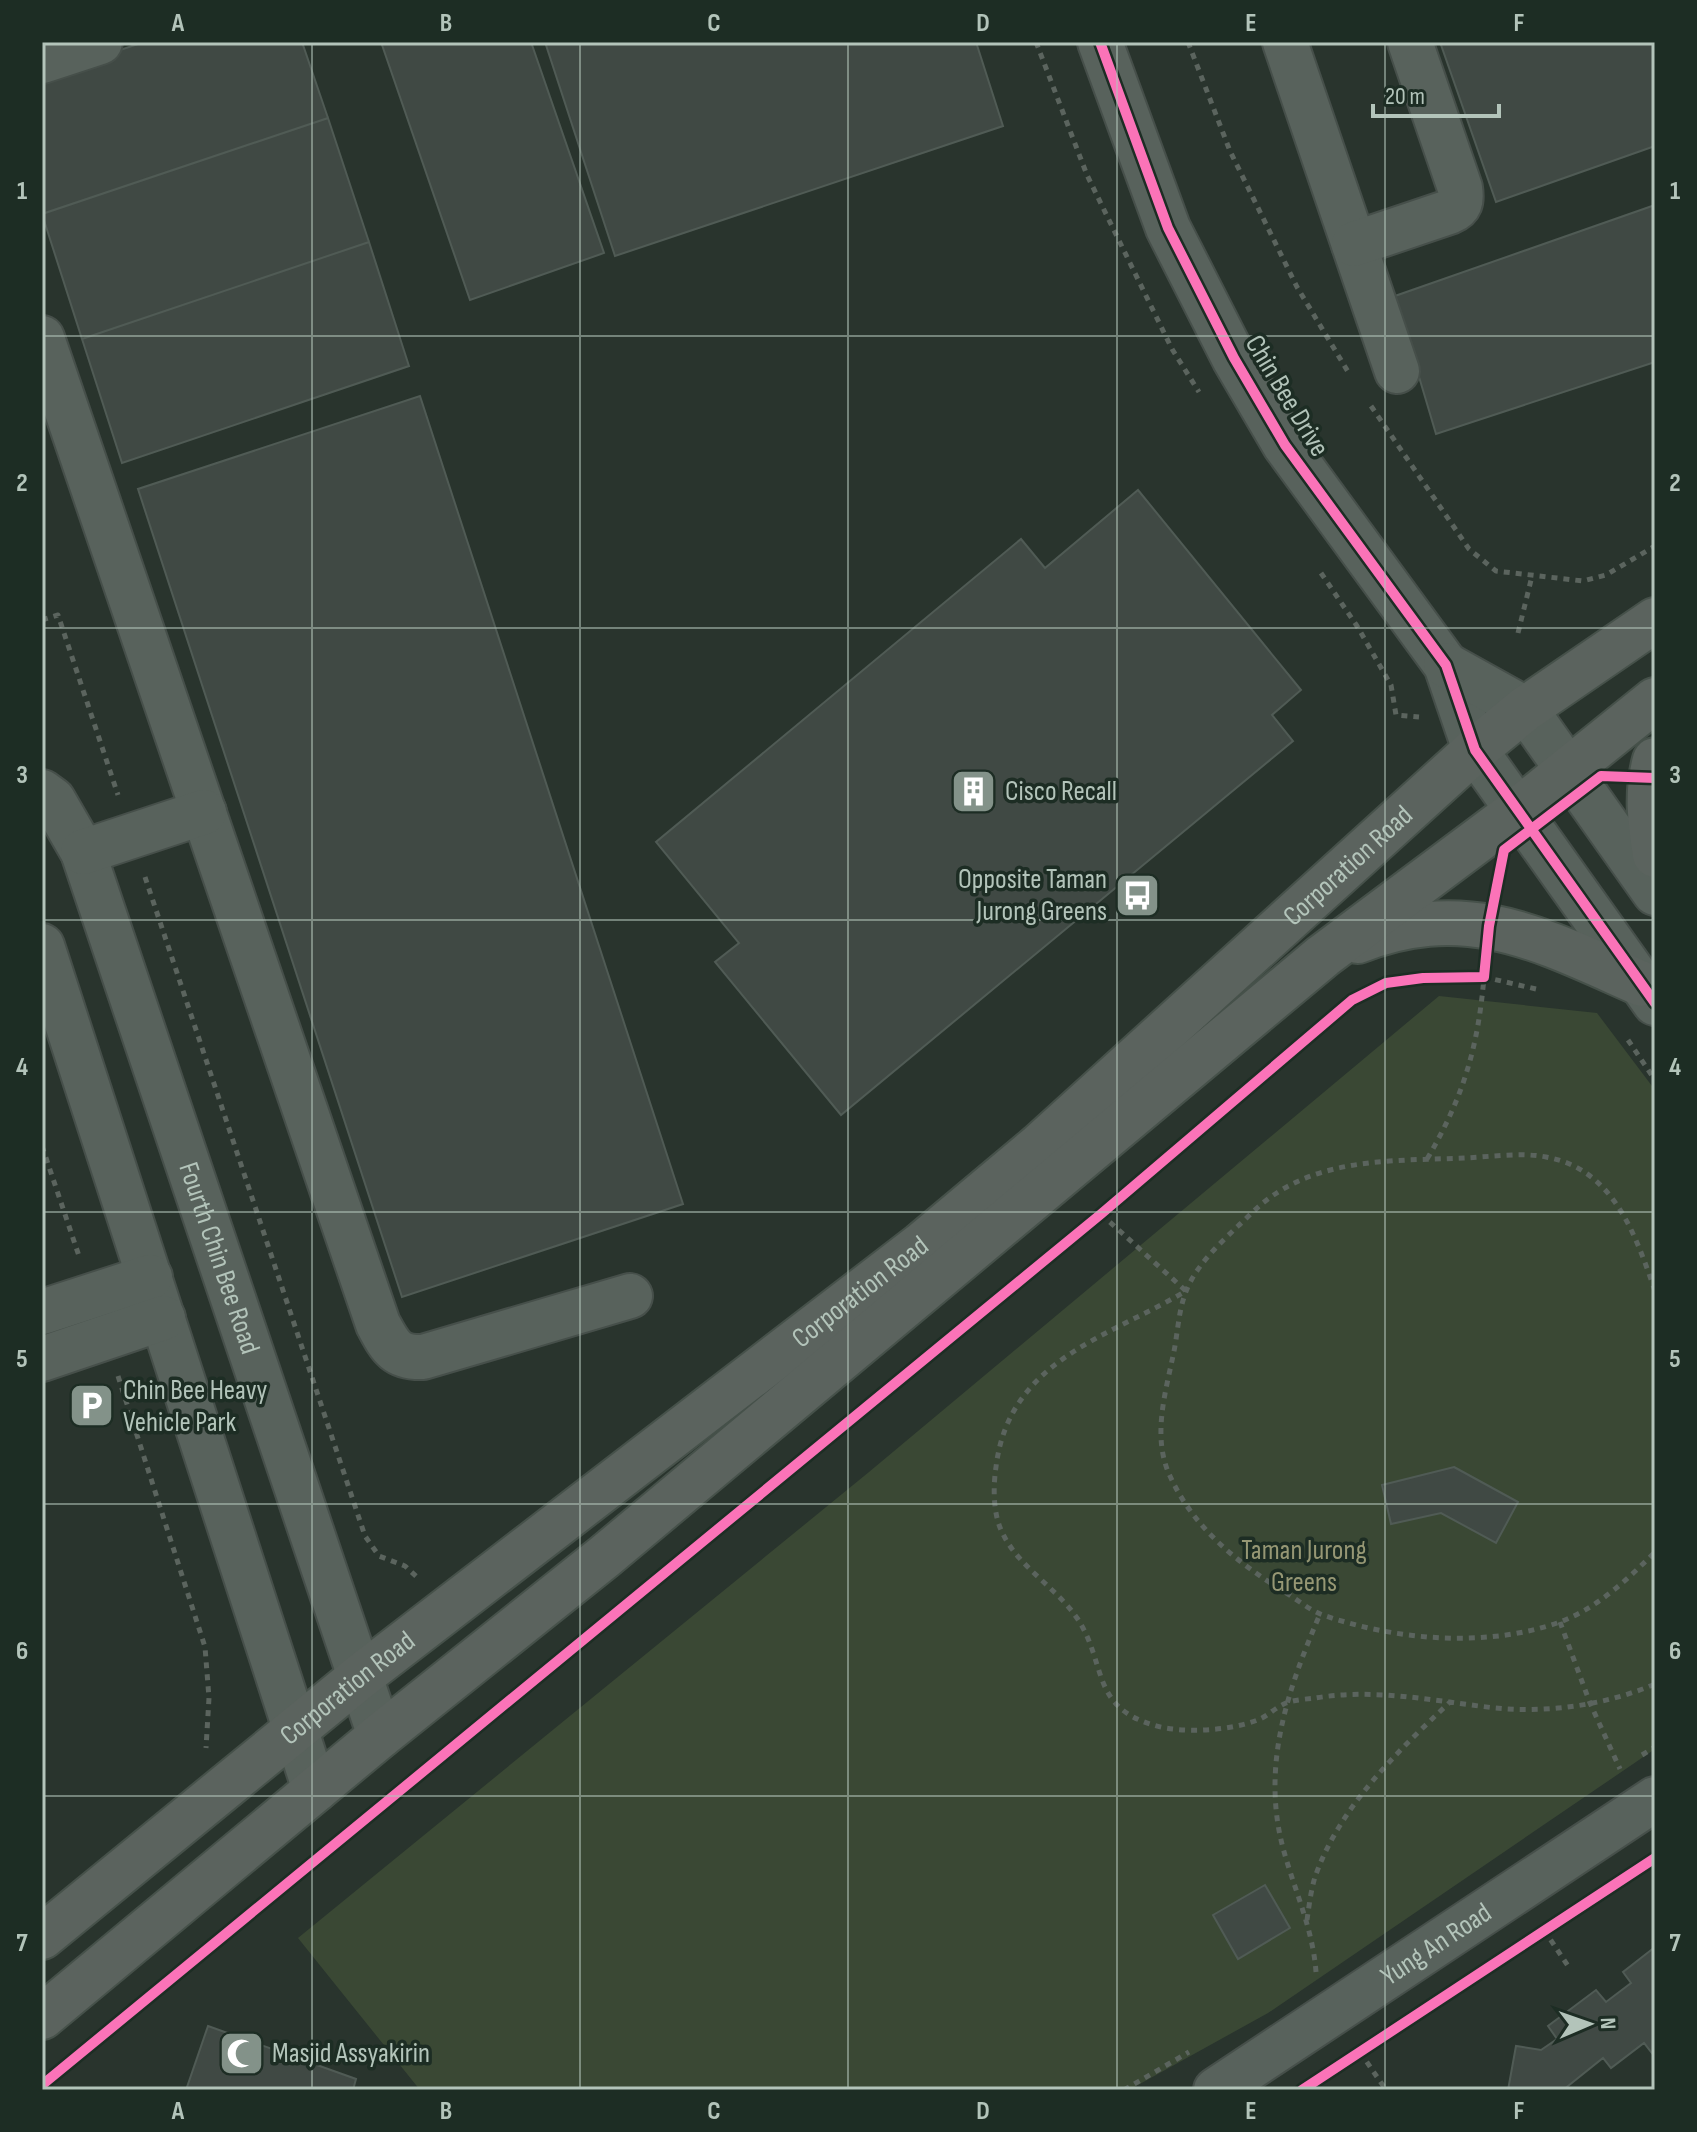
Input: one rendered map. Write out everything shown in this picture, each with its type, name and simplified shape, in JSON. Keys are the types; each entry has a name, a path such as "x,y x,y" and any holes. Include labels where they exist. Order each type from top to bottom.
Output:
{"main road":[{"name":"Corporation Road","path":"42,1937 361,1676 921,1245 1039,1146 1475,750 1525,709 1655,620"},
{"name":"Corporation Road","path":"42,2017 380,1736 604,1557 1323,956 1517,811 1655,700"},
{"path":"1655,760 1650,777 1649,817 1655,855"},
{"path":"1323,956 1374,935 1415,924 1446,922 1489,926 1544,941 1648,994"}],"street":[{"path":"42,61 100,42"},
{"name":"Chin Bee Drive","path":"1100,42 1168,228 1234,358 1285,445 1446,665 1475,750 1648,994"},
{"path":"1285,42 1397,371"},
{"path":"1354,244 1457,209 1462,201 1410,42"},
{"path":"42,338 378,1324 398,1354 423,1357 630,1296"},
{"name":"Chin Bee Drive","path":"1446,665 1525,709"},
{"path":"1525,709 1655,893"},
{"name":"Fourth Chin Bee Road","path":"42,792 53,800 83,852 380,1736"},
{"path":"83,852 204,812"},
{"path":"42,946 315,1790"},
{"path":"42,1312 150,1277"},
{"path":"42,1359 163,1318"},
{"name":"Yung An Road","path":"1216,2090 1655,1799"}],"path":[{"path":"1518,633 1532,576 1583,581 1606,575 1655,546"},
{"path":"42,620 58,615 365,1536 379,1556 405,1566 423,1582"},
{"path":"1396,715 1420,717"},
{"path":"1426,1159 1447,1124 1470,1066 1480,1024 1489,926"},
{"path":"1468,977 1484,977 1540,990"},
{"path":"1621,1029 1655,1080"},
{"path":"42,1146 92,1296"},
{"path":"1655,1291 1624,1216 1600,1182 1573,1164 1542,1156 1426,1159 1341,1166 1294,1184 1268,1199 1209,1256 1186,1291 1164,1399 1162,1448 1167,1471 1193,1516 1246,1567 1320,1614 1383,1630 1443,1639 1503,1635 1560,1622 1609,1595 1655,1552"},
{"path":"1089,1224 1113,1204"},
{"path":"1101,1214 1186,1291"},
{"path":"1186,1291 1065,1356 1028,1391 1010,1421 998,1452 995,1505 1001,1531 1011,1547 1074,1614 1085,1631 1105,1687 1126,1715 1175,1731 1243,1724 1261,1718 1285,1703 1317,1697 1375,1694 1523,1709 1590,1703 1631,1695 1655,1684"},
{"path":"106,1338 205,1647 209,1698 206,1753"},
{"path":"1316,1974 1314,1950 1281,1843 1276,1796 1277,1746 1285,1703 1320,1614"},
{"path":"1560,1622 1590,1703 1621,1770"},
{"path":"1306,1921 1315,1877 1352,1807 1399,1750 1451,1702"},
{"path":"1531,1939 1557,1922"},
{"path":"1544,1930 1568,1966"},
{"path":"1349,2059 1374,2043"},
{"path":"1360,2052 1386,2090"}],"green space":[{"name":"Taman Jurong Greens","path":"1439,996 1597,1013 1655,1090 1655,1749 1268,2013 1129,2090 420,2090 298,1938 869,1472"}],"building":[{"path":"144,42 302,42 328,118 42,214 42,76"},
{"path":"381,42 531,42 604,253 470,300"},
{"path":"545,42 976,42 1003,126 615,256"},
{"path":"1440,42 1655,42 1655,146 1496,202"},
{"path":"328,118 369,242 82,339 42,214"},
{"path":"1655,205 1655,362 1436,434 1395,296"},
{"path":"369,242 409,366 122,463 82,339"},
{"path":"420,396 683,1204 402,1297 138,489"},
{"name":"Cisco Recall","path":"1138,490 1301,690 1272,715 1293,741 841,1115 715,962 739,943 656,842 1021,539 1045,568"},
{"path":"1454,1467 1518,1502 1496,1543 1441,1513 1391,1524 1382,1485"},
{"path":"1265,1885 1290,1928 1238,1959 1213,1915"},
{"path":"1655,1947 1655,2057 1644,2043 1611,2068 1603,2058 1563,2090 1508,2090 1516,2046 1541,2050 1557,2039 1548,2026 1596,1990 1606,2002 1631,1983 1623,1972"},
{"name":"Masjid Assyakirin","path":"208,2026 356,2079 353,2090 186,2090"}],"cycle path":[{"path":"1100,42 1168,228 1234,358 1285,445 1446,665 1475,750 1655,1003"},
{"path":"42,2085 1101,1214 1352,1000 1386,983 1423,978 1484,977 1489,926 1504,850 1601,776 1655,778"},
{"path":"1302,2090 1655,1858"}],"place":[{"name":"Cisco Recall","path":"974,791"},
{"name":"Opposite Taman Jurong Greens","path":"1138,895"},
{"name":"Chin Bee Heavy Vehicle Park","path":"92,1406"},
{"name":"Masjid Assyakirin","path":"241,2053"}]}
